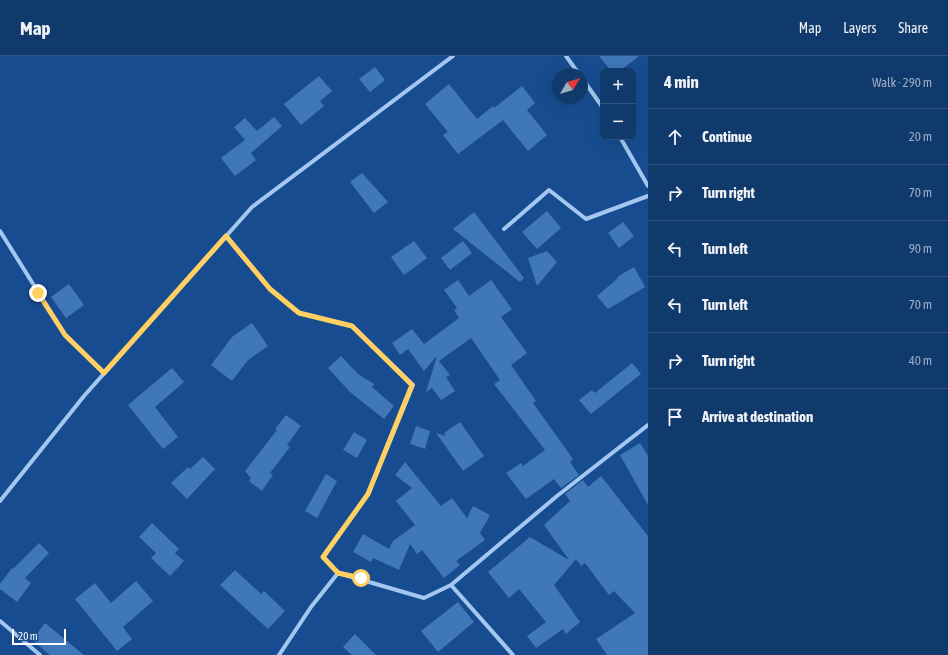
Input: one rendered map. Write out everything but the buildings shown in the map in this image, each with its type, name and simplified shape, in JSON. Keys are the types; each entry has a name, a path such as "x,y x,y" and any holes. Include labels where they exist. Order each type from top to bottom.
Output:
{"street":[{"path":"0,501 84,396 252,207 453,56"},
{"path":"566,56 575,68"},
{"path":"588,87 600,104"},
{"path":"622,140 648,186"},
{"path":"504,229 549,190 586,219 648,196"},
{"path":"0,231 65,335 104,373"},
{"path":"226,236 270,289 299,313 352,326 412,385 368,494 323,557 338,573 424,598 451,585 557,496 648,425"},
{"path":"279,655 311,607 338,573"},
{"path":"451,585 512,655"},
{"path":"0,621 40,655"}],"route":[{"path":"38,293 65,335 104,373 226,236 270,289 299,313 352,326 412,385 368,494 323,557 338,573 361,578"}]}
